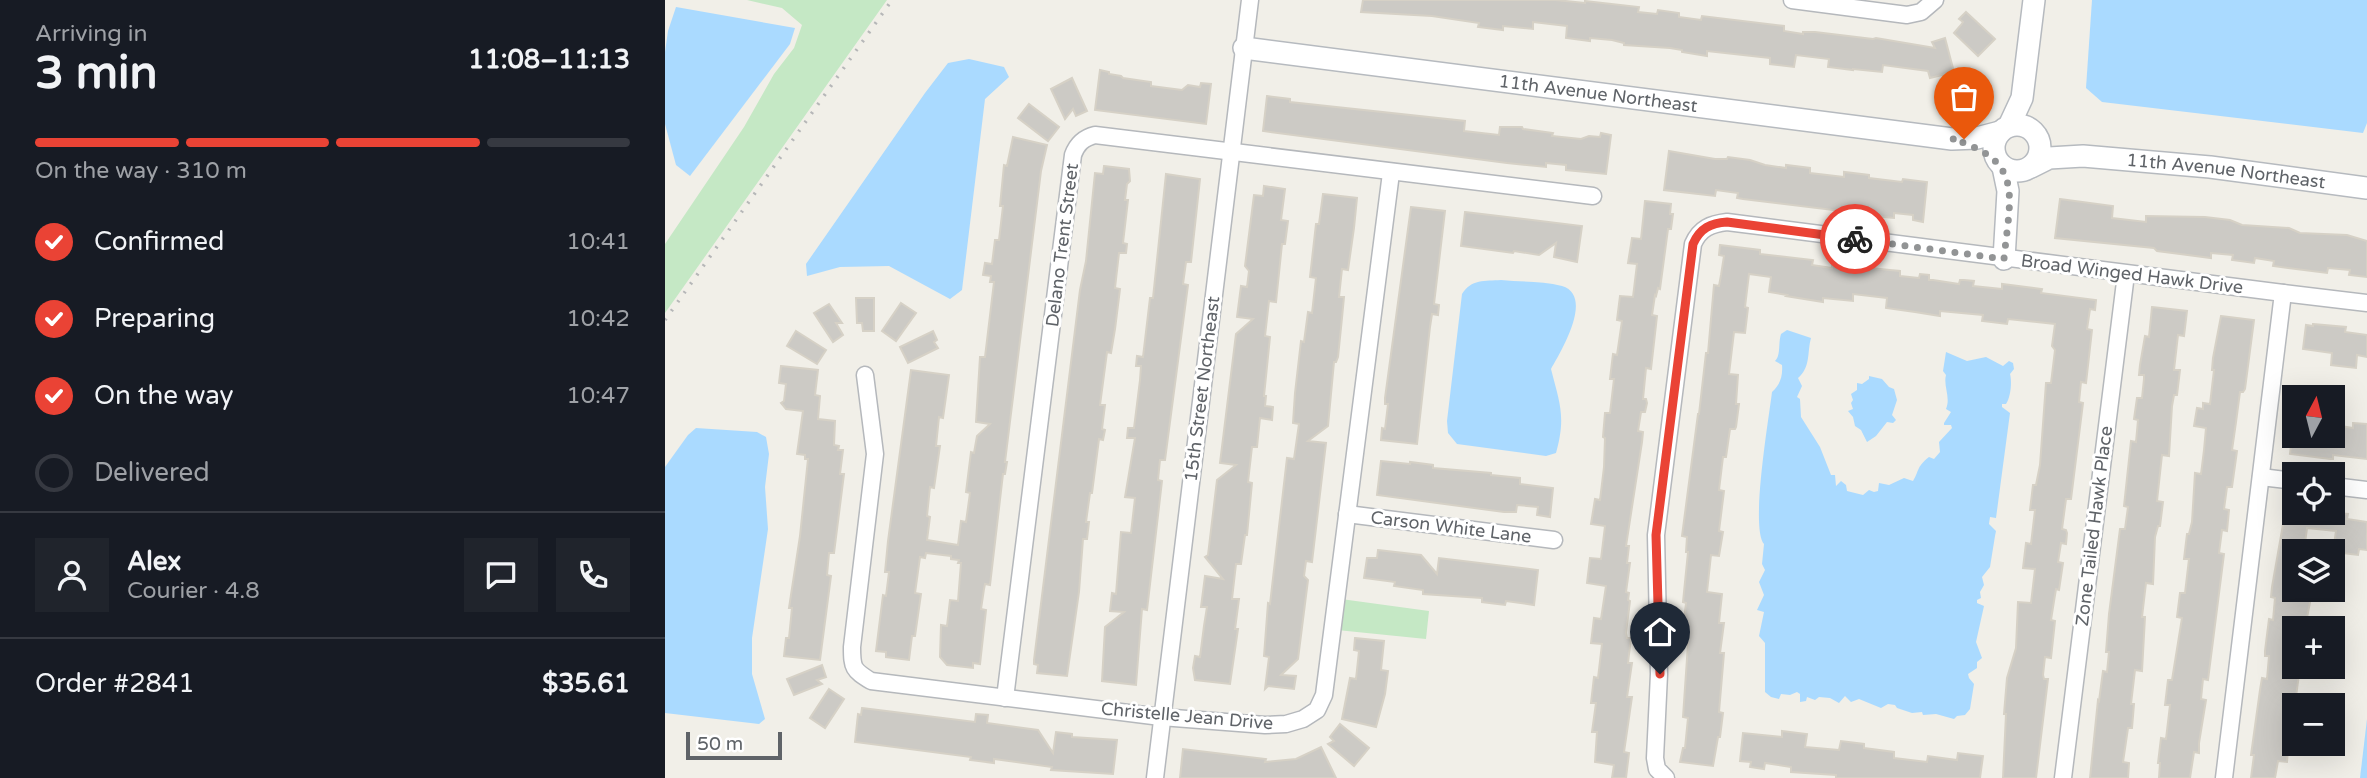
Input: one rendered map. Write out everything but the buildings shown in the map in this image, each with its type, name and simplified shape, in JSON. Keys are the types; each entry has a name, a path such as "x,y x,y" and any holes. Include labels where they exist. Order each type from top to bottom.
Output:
{"street":[{"name":"15th Street Northeast","path":"1154,778 1250,0"},
{"path":"1792,0 1907,15 1921,12 1935,0"},
{"path":"2008,208 2028,169 2040,153 2019,131 2034,0"},
{"name":"11th Avenue Northeast","path":"1244,48 1952,139 2019,131 2051,146 2083,156"},
{"path":"2004,259 2008,191 1993,146 2019,131"},
{"name":"Delano Trent Street","path":"1005,698 1069,182 1076,147 1086,137 1095,135 1593,196"},
{"name":"11th Avenue Northeast","path":"1952,139 1987,152 2000,164"},
{"name":"11th Avenue Northeast","path":"2028,169 2049,158 2083,156 2210,167 2367,188"},
{"path":"2000,164 2013,171 2028,169"},
{"name":"Christelle Jean Drive","path":"865,376 875,454 852,647 852,662 856,672 871,681 1161,717 1265,725 1286,724 1303,719 1317,710 1324,695 1391,173"},
{"name":"Broad Winged Hawk Drive","path":"1666,778 1657,769 1655,758 1660,674 1656,535 1693,244 1697,235 1715,223 1727,222 2367,303"},
{"name":"Zone Tailed Hawk Place","path":"2063,778 2126,274"},
{"path":"2224,778 2283,293"},
{"path":"2261,477 2282,480"},
{"path":"2345,488 2367,491"},
{"name":"Carson White Lane","path":"1347,514 1555,540"}],"green space":[{"path":"747,0 887,0 665,313 665,244 744,127 774,74 794,48 802,25 782,8"},
{"path":"1341,599 1429,611 1426,639 1337,630"}],"water":[{"path":"2092,0 2367,0 2367,123 2363,133 2102,102 2086,88"},
{"path":"676,7 795,28 790,44 690,176 676,165 665,124 665,52"},
{"path":"969,59 1004,67 1009,77 985,99 962,290 950,299 889,266 840,267 807,276 806,264 925,93 948,63"},
{"path":"1501,280 1562,286 1571,292 1575,301 1572,325 1551,369 1559,401 1561,430 1556,453 1546,456 1457,444 1448,433 1447,421 1462,294 1474,283"},
{"path":"1787,330 1811,338 1807,364 1798,378 1802,386 1797,397 1800,399 1801,417 1820,447 1831,475 1835,475 1836,486 1841,481 1846,485 1847,491 1863,495 1869,490 1878,491 1879,483 1889,485 1904,478 1913,481 1922,464 1929,457 1934,459 1940,452 1939,442 1952,428 1951,425 1944,425 1951,412 1946,409 1948,400 1946,375 1943,371 1946,352 1967,361 1986,357 2003,366 2009,361 2013,363 2009,397 2006,404 2002,404 2010,413 1996,518 1990,517 1989,524 1996,531 1990,567 1982,577 1984,585 1980,592 1981,598 1977,600 1977,603 1984,606 1976,642 1982,658 1977,662 1977,668 1968,674 1974,684 1970,709 1965,715 1954,719 1936,714 1923,715 1922,712 1912,713 1895,705 1888,704 1881,708 1859,699 1851,702 1845,696 1839,703 1830,698 1819,697 1815,700 1807,697 1806,701 1800,702 1800,694 1797,692 1790,695 1781,694 1779,699 1765,692 1765,643 1759,636 1764,612 1757,610 1764,595 1759,582 1765,570 1762,564 1764,544 1760,534 1760,496 1772,392 1782,373 1782,365 1775,361 1781,334"},
{"path":"1869,376 1882,379 1894,389 1897,400 1892,415 1896,420 1893,423 1887,422 1876,436 1867,442 1848,411 1853,409 1851,394 1857,390 1857,383 1862,384"},
{"path":"696,428 757,432 766,437 769,454 765,487 768,529 752,638 752,674 765,719 759,724 665,713 665,467"},
{"path":"2367,719 2367,778 2360,778"}],"railway":[{"path":"665,320 892,0"}],"way so far":[{"path":"1855,239 2004,259 2008,191 2003,167 1987,152 1952,139 1964,139"}],"route":[{"path":"1660,674 1656,535 1693,244 1697,235 1715,223 1727,222 1855,239"}]}
